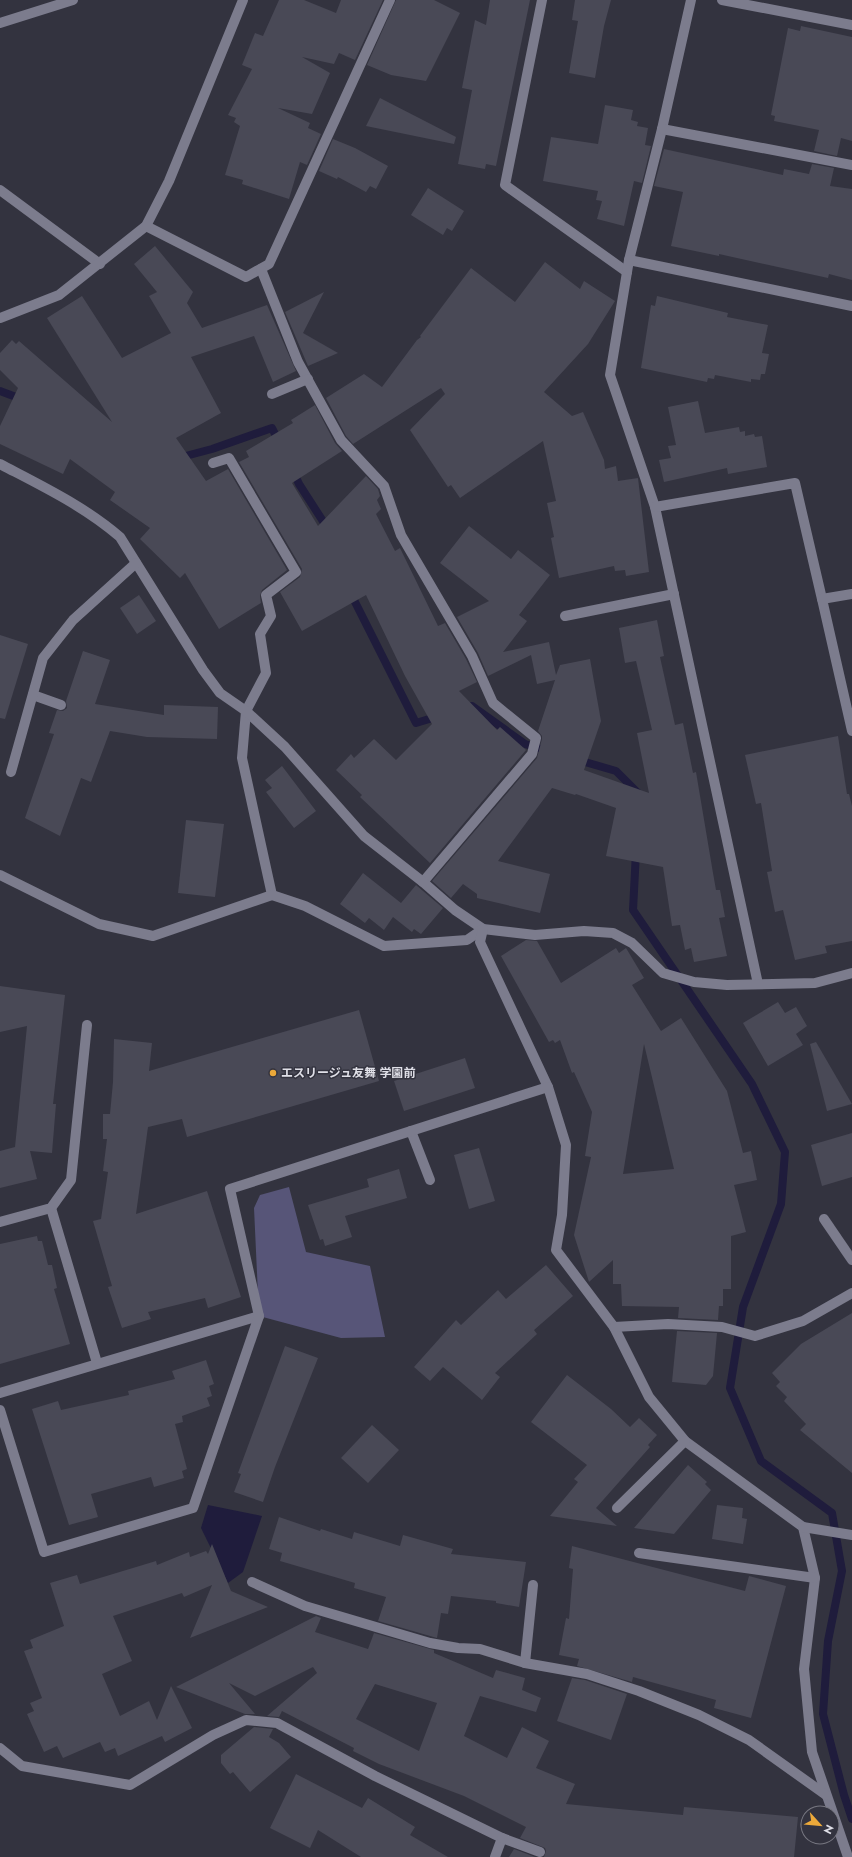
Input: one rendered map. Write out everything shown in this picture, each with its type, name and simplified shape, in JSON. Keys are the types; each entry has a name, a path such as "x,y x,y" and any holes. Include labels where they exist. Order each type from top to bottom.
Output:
{"street":[{"path":"0,23 74,0"},
{"path":"146,226 246,277 269,264 390,0"},
{"path":"542,0 505,185 627,272"},
{"path":"690,0 662,129 629,260 610,375 655,507 758,984"},
{"path":"722,0 852,25"},
{"path":"0,318 59,295 146,226 169,181 240,2"},
{"path":"662,129 852,165"},
{"path":"0,190 100,264"},
{"path":"629,260 852,306"},
{"path":"261,269 298,362 342,440 384,486 401,535 472,656 493,702 536,738 532,754 423,882"},
{"path":"272,394 308,379"},
{"path":"213,463 229,458 296,572 266,595 271,616 260,634 266,673 246,711 242,758 272,895"},
{"path":"0,464 73,502 104,523 120,537 203,670 220,693 246,711 285,747 364,836 423,882 455,910 483,929 535,935 584,931 613,933 632,943 663,973 694,982 727,985 815,983 852,973"},
{"path":"655,507 795,483 852,731"},
{"path":"11,772 43,658 73,620 136,563"},
{"path":"565,616 674,594"},
{"path":"822,599 852,594"},
{"path":"33,695 61,705"},
{"path":"0,875 99,924 153,936 272,895 305,906 384,946 467,940 483,929"},
{"path":"483,929 480,942 548,1087 566,1145 562,1215 556,1250 614,1328 649,1397 685,1442 803,1527 852,1535"},
{"path":"0,1222 51,1208 71,1180 87,1024"},
{"path":"0,1410 44,1552 193,1508 259,1316 230,1189 548,1087"},
{"path":"411,1131 430,1180"},
{"path":"51,1208 97,1363"},
{"path":"824,1219 852,1260"},
{"path":"614,1328 668,1324 722,1327 755,1336 803,1321 852,1293"},
{"path":"0,1393 259,1316"},
{"path":"617,1508 685,1442"},
{"path":"803,1527 815,1578 804,1669 812,1752 848,1857"},
{"path":"639,1553 815,1578"},
{"path":"252,1582 305,1606 430,1643 458,1648 480,1649 525,1663 587,1674 699,1715 749,1740 826,1795"},
{"path":"525,1663 533,1585"},
{"path":"0,1748 22,1766 130,1785 213,1735 246,1720 276,1723 374,1776 502,1838 540,1852"},
{"path":"495,1857 502,1838"}],"shaded area":[{"path":"289,1187 306,1252 370,1266 385,1337 341,1338 259,1316 254,1208 260,1195"},
{"path":"208,1505 262,1516 243,1572 228,1583 201,1528"}],"building":[{"path":"279,0 304,0 336,13 341,0 383,0 355,60 339,53 334,64 302,57 330,73 312,114 278,108 310,123 308,128 321,134 307,165 300,162 289,199 242,184 243,180 225,175 240,126 234,122 236,118 228,115 252,69 242,65 255,33 263,36"},
{"path":"396,0 434,0 460,13 426,81 391,75 367,65"},
{"path":"490,0 530,0 496,166 486,164 485,169 458,164 472,90 462,88 475,20 486,25"},
{"path":"575,0 611,0 604,26 595,78 569,73 578,21 572,20"},
{"path":"801,26 852,37 852,141 841,138 837,156 814,151 819,130 774,121 775,116 771,115 788,28 800,31"},
{"path":"380,98 456,137 454,144 366,126"},
{"path":"605,105 633,110 631,120 638,122 637,126 648,128 645,145 651,146 642,183 634,181 624,226 597,219 602,201 596,200 598,191 543,181 551,137 598,144"},
{"path":"333,139 355,148 388,166 376,189 370,186 366,192 338,177 337,179 319,171"},
{"path":"664,149 783,175 784,169 809,174 812,164 834,168 830,186 852,189 852,280 829,274 828,278 719,254 719,256 671,246 683,192 654,186"},
{"path":"428,188 464,211 452,231 447,228 443,235 411,215"},
{"path":"155,246 193,292 187,303 202,328 267,305 296,371 273,382 254,336 191,357 221,413 176,438 206,481 228,469 287,570 262,590 260,596 261,603 219,629 185,573 180,578 140,539 150,528 110,500 115,492 70,459 63,474 0,444 0,426 18,388 0,370 0,353 12,340 16,344 19,341 112,422 47,318 82,296 122,358 171,333 149,296 157,292 134,264"},
{"path":"545,262 580,289 584,281 615,301 588,344 544,392 572,416 583,412 604,460 605,469 616,466 618,481 638,478 649,572 626,576 625,570 615,571 614,566 559,578 551,538 554,537 547,503 556,501 543,441 460,498 451,485 448,487 410,430 445,394 441,388 353,444 346,436 326,398 364,374 382,387 417,340 421,337 420,336 471,268 515,302"},
{"path":"324,292 303,333 338,353 308,366 285,312"},
{"path":"657,296 728,313 727,317 768,325 762,353 769,354 765,374 761,374 760,380 751,379 751,382 715,375 714,379 708,378 707,382 641,368 651,305 655,306"},
{"path":"698,401 705,433 739,427 740,432 745,431 745,436 754,434 755,437 762,436 767,467 728,474 727,468 664,482 659,460 671,458 668,446 676,445 668,407"},
{"path":"315,405 335,443 342,451 292,483 318,526 366,476 378,489 380,496 377,500 381,509 376,514 395,551 400,548 438,626 445,623 466,659 477,682 459,691 497,730 500,727 526,750 430,863 360,797 362,795 336,770 351,754 354,758 374,739 396,760 432,724 405,676 366,595 302,631 280,592 300,577 302,569 239,462 249,457 246,451 293,423 291,420"},
{"path":"469,526 511,559 518,550 550,575 519,615 527,621 503,652 549,642 556,675 560,665 590,659 601,721 584,770 649,793 637,733 652,730 636,661 625,663 619,628 657,620 664,656 660,657 675,725 683,723 693,773 696,772 716,890 720,890 725,917 719,918 727,956 694,962 691,948 685,950 680,925 672,926 663,867 606,856 616,808 576,794 575,795 552,788 498,861 550,874 540,913 477,898 477,894 463,884 451,898 432,881 537,758 542,739 542,736 538,731 555,680 537,684 531,655 488,676 478,653 457,617 489,601 440,563"},
{"path":"139,595 156,621 137,634 120,608"},
{"path":"0,635 28,644 5,719 0,718"},
{"path":"83,651 110,660 95,704 164,715 164,705 218,707 217,739 147,737 110,731 91,782 81,778 60,836 25,818 54,734 49,733 57,710 63,711 67,708 66,701"},
{"path":"838,736 847,794 849,794 852,806 852,941 825,946 827,953 795,960 783,910 775,912 767,872 772,871 761,803 756,804 745,755"},
{"path":"282,766 316,811 294,828 266,792 272,788 265,780"},
{"path":"186,820 224,824 215,897 178,893"},
{"path":"363,873 401,903 416,885 443,908 421,934 414,929 412,932 393,917 384,930 369,918 365,923 340,904"},
{"path":"526,940 537,941 561,983 616,948 619,953 626,948 644,978 632,985 661,1031 681,1018 727,1091 743,1153 751,1151 757,1180 734,1185 746,1232 731,1236 731,1289 723,1289 723,1306 719,1306 718,1320 678,1318 679,1307 622,1306 621,1284 613,1284 613,1260 589,1282 574,1235 591,1157 585,1156 592,1112 574,1072 572,1073 560,1040 555,1043 553,1040 549,1042 501,956","holes":["644,1044 674,1169 623,1174"]},
{"path":"0,986 65,995 53,1104 56,1104 52,1153 30,1151 37,1179 0,1188 0,1151 15,1147 27,1026 0,1032"},
{"path":"778,1002 785,1013 796,1007 807,1026 796,1034 803,1045 768,1066 743,1023"},
{"path":"359,1010 379,1081 187,1137 182,1119 148,1127 136,1214 207,1191 241,1297 208,1308 205,1298 148,1312 151,1319 122,1328 108,1287 112,1286 93,1221 101,1219 108,1172 103,1171 107,1139 103,1139 103,1114 110,1114 113,1082 114,1039 152,1043 149,1071"},
{"path":"816,1042 852,1104 827,1111 810,1044"},
{"path":"465,1058 475,1088 404,1111 394,1081"},
{"path":"852,1133 852,1177 822,1186 811,1145"},
{"path":"479,1148 495,1201 469,1209 454,1155"},
{"path":"399,1169 407,1198 345,1216 352,1237 325,1246 323,1239 320,1240 308,1205 369,1187 367,1179"},
{"path":"37,1236 38,1241 42,1241 48,1265 52,1265 57,1288 54,1289 70,1344 0,1364 0,1244"},
{"path":"546,1265 573,1296 534,1330 537,1334 495,1373 500,1377 482,1400 443,1367 430,1381 414,1367 456,1320 461,1325 498,1290 506,1299"},
{"path":"852,1313 852,1473 800,1430 806,1424 784,1401 787,1397 776,1386 780,1382 772,1373 801,1344"},
{"path":"677,1331 717,1333 713,1376 706,1385 672,1382"},
{"path":"285,1346 318,1358 275,1467 263,1502 234,1492 241,1474 238,1473"},
{"path":"206,1360 214,1384 209,1386 212,1396 207,1398 210,1406 182,1416 183,1422 175,1424 187,1469 182,1471 184,1478 154,1487 151,1477 91,1494 98,1517 69,1525 32,1409 58,1401 61,1410 129,1395 128,1391 175,1379 172,1371"},
{"path":"567,1375 611,1409 630,1427 639,1418 657,1435 648,1445 650,1447 596,1508 617,1526 550,1516 578,1482 574,1479 587,1465 531,1422"},
{"path":"372,1425 399,1450 368,1483 341,1458"},
{"path":"688,1465 707,1482 705,1484 711,1490 674,1534 634,1528"},
{"path":"717,1505 743,1508 742,1518 747,1519 743,1544 712,1539"},
{"path":"279,1517 320,1531 321,1529 352,1539 354,1532 400,1546 403,1535 453,1549 451,1554 526,1562 519,1607 496,1603 496,1601 451,1596 448,1614 441,1613 437,1638 378,1621 386,1597 354,1588 355,1583 280,1561 282,1553 269,1549"},
{"path":"212,1544 231,1591 268,1607 190,1638 212,1585 184,1597 182,1593 113,1616 132,1661 102,1674 120,1716 149,1701 157,1720 171,1686 192,1728 165,1742 162,1736 118,1756 115,1748 105,1752 100,1742 63,1758 57,1746 44,1752 27,1714 34,1711 30,1703 42,1698 24,1651 33,1648 30,1640 64,1626 50,1583 77,1575 80,1584 156,1561 157,1565 189,1552 190,1557 206,1551 208,1554"},
{"path":"572,1546 745,1591 749,1576 786,1586 751,1718 714,1708 716,1700 633,1677 632,1682 577,1666 579,1659 559,1655 566,1618 569,1619 573,1569 569,1568"},
{"path":"316,1616 321,1618 315,1632 368,1649 374,1633 434,1650 434,1653 493,1678 496,1670 525,1678 522,1690 541,1698 536,1712 480,1696 464,1736 507,1758 522,1727 549,1741 536,1768 575,1784 566,1804 683,1815 684,1807 798,1817 794,1857 544,1857 546,1851 545,1848 520,1838 526,1827 464,1796 379,1764 353,1751 354,1748 282,1711 279,1717 267,1716 317,1673 313,1667 255,1696 229,1683 255,1714 245,1714 176,1687","holes":["375,1684 437,1703 419,1751 356,1719"]},
{"path":"572,1678 585,1680 627,1694 611,1740 557,1721"},
{"path":"254,1727 273,1729 269,1737 279,1743 291,1757 250,1792 233,1772 230,1774 221,1763 221,1755"},
{"path":"296,1774 362,1808 368,1798 415,1827 410,1835 448,1857 361,1857 318,1830 310,1848 270,1828"},
{"path":"514,1849 535,1857 509,1857"}],"waterway":[{"path":"0,391 24,400"},
{"path":"178,458 212,449 272,428 279,442"},
{"path":"293,471 299,484 328,529"},
{"path":"350,592 416,723 439,716"},
{"path":"467,707 472,706 525,744 538,748"},
{"path":"578,760 616,771 639,794"},
{"path":"636,852 633,910 752,1084 785,1152 781,1204 743,1307 730,1388 761,1461 832,1513 842,1571 828,1641 823,1714 844,1795 852,1819"}],"place":[{"name":"エスリージュ友舞 学園前","path":"273,1073"}]}
